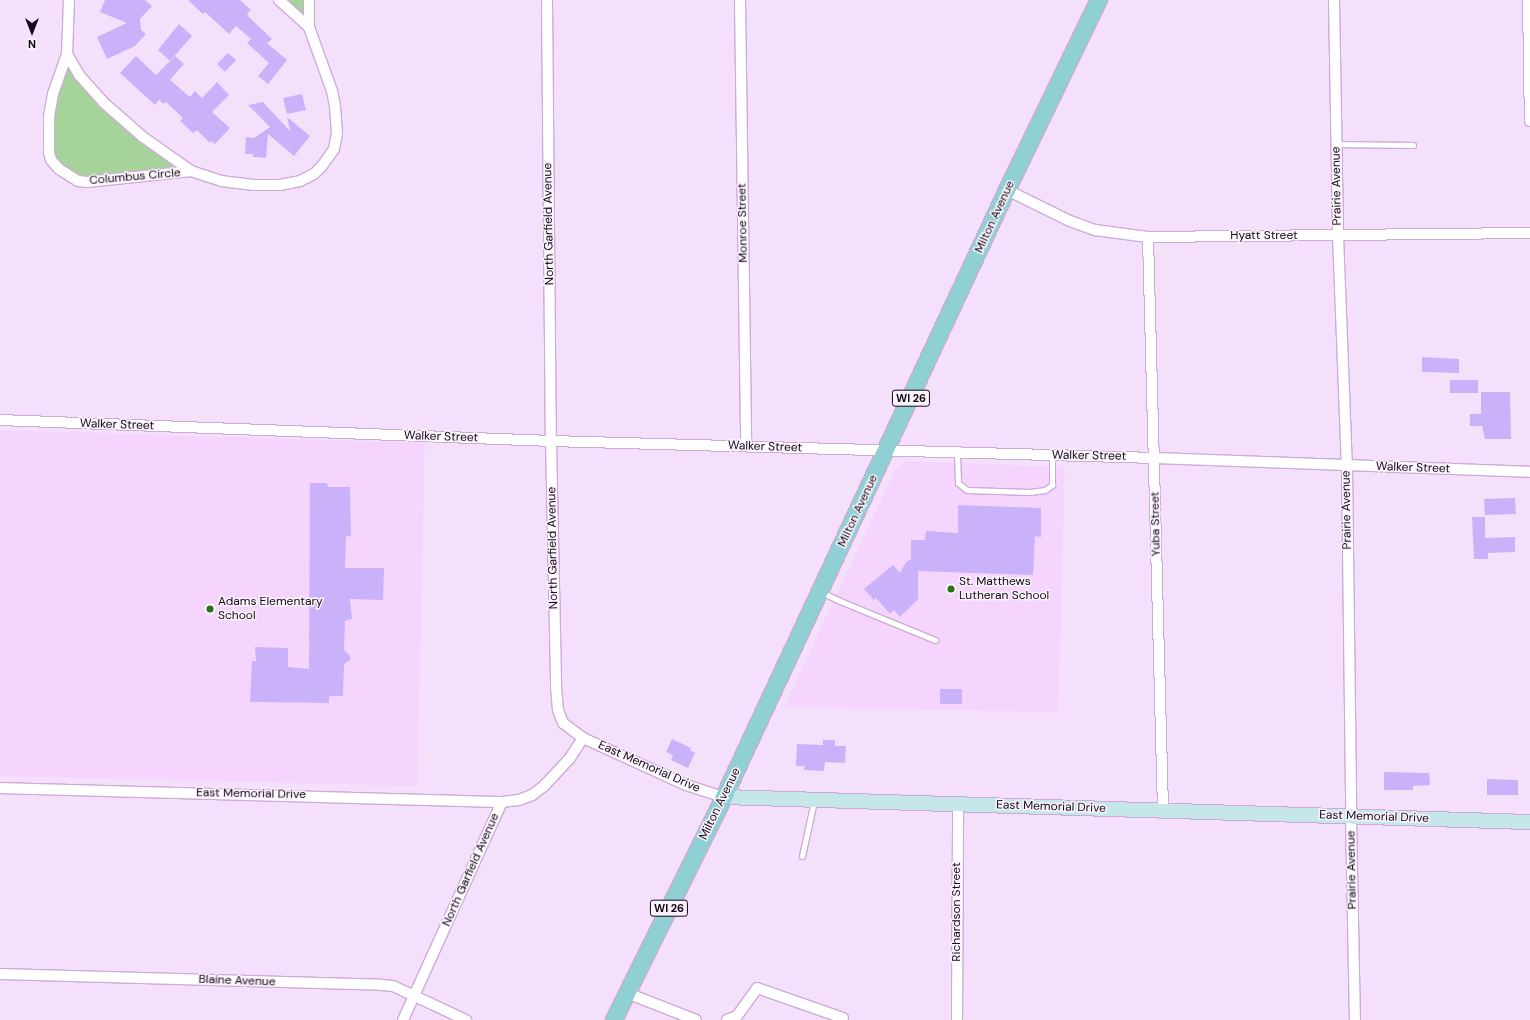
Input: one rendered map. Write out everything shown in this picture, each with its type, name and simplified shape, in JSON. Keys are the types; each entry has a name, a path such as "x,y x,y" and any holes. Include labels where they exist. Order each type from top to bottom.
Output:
{"main road":[{"name":"Milton Avenue","path":"614,1020 724,797 1007,190 1099,0"},
{"name":"East Memorial Drive","path":"724,797 1530,822"}],"street":[{"name":"Columbus Circle","path":"69,0 67,54 53,94 49,116 49,152 51,160 59,169 78,180 87,182 191,171"},
{"name":"Columbus Circle","path":"279,0 309,28"},
{"name":"Columbus Circle","path":"67,54 79,75 103,102 143,137 191,171 221,181 238,184 280,185 300,181 307,178 322,166 328,159 336,143 335,106 332,91 309,28 309,0"},
{"name":"North Garfield Avenue","path":"403,1020 502,802 519,800 544,786 570,758 583,738 563,722 558,710 556,687 551,441 547,0"},
{"name":"Monroe Street","path":"740,0 746,446"},
{"name":"Prairie Avenue","path":"1334,0 1338,236 1347,465 1355,1020"},
{"path":"1528,0 1530,121"},
{"name":"Hyatt Street","path":"1007,190 1070,221 1095,230 1148,236 1338,236 1530,233"},
{"name":"Yuba Street","path":"1148,236 1163,811"},
{"name":"Walker Street","path":"0,420 551,441 1154,458 1530,472"},
{"name":"East Memorial Drive","path":"583,738 686,785 724,797"},
{"name":"East Memorial Drive","path":"0,788 502,802"},
{"name":"Richardson Street","path":"957,1020 958,804"},
{"name":"Blaine Avenue","path":"0,974 393,986 466,1020"},
{"path":"727,1020 736,1016 757,988 844,1018"},
{"path":"627,993 696,1020"}],"lane":[{"path":"1336,144 1413,145"},
{"path":"957,453 958,483 967,490 1030,492 1045,490 1052,485 1052,455"},
{"path":"820,591 840,601 935,640"},
{"path":"802,856 814,800"}],"shaded area":[{"name":"Adams Elementary School","path":"0,430 425,443 417,786 0,776"},
{"name":"St. Matthews Lutheran School","path":"905,461 1065,467 1058,712 784,707 895,470"}],"green space":[{"path":"279,0 309,0 309,27"},
{"path":"67,54 103,102 191,171 78,181 49,152 48,136"}],"building":[{"path":"105,0 145,0 152,6 140,19 141,30 146,34 135,46 107,59 97,37 127,23 100,12"},
{"path":"188,0 240,0 251,10 247,14 249,17 272,39 267,43 287,60 268,84 258,76 269,63 247,43 251,39 236,26 229,34 205,12 203,14"},
{"path":"179,24 192,36 170,61 158,50"},
{"path":"228,53 236,60 225,72 217,64"},
{"path":"136,56 156,75 175,56 184,64 170,80 190,97 195,91 202,98 217,82 229,95 212,112 230,128 215,144 211,141 210,143 197,130 193,133 180,121 183,118 166,102 164,104 159,100 155,105 120,73"},
{"path":"302,94 306,110 287,114 283,98"},
{"path":"263,102 290,131 287,117 310,136 294,156 268,134 266,158 253,157 253,154 245,154 246,137 254,138 270,127 248,105"},
{"path":"1422,357 1459,359 1459,373 1422,372"},
{"path":"1450,380 1478,380 1478,393 1450,393"},
{"path":"1481,392 1510,392 1511,439 1485,439 1482,426 1470,426 1470,414 1481,414"},
{"path":"310,483 327,483 328,487 350,487 351,536 346,536 345,568 384,568 383,600 350,599 352,619 345,621 344,650 350,656 350,660 344,664 343,696 329,696 329,703 250,702 252,661 256,661 255,647 288,648 288,667 309,669"},
{"path":"1515,498 1516,514 1485,515 1484,499"},
{"path":"958,505 1041,508 1041,537 1035,536 1033,575 918,571 918,599 900,617 894,610 890,614 876,598 874,600 864,589 893,565 900,573 906,562 911,559 911,540 925,540 926,531 958,533"},
{"path":"1472,517 1485,517 1485,538 1515,537 1515,552 1488,553 1488,559 1474,559"},
{"path":"940,689 962,689 962,704 940,704"},
{"path":"672,739 691,748 690,750 695,753 688,768 671,760 673,755 666,752"},
{"path":"823,740 835,740 835,746 846,746 845,763 825,762 824,771 804,770 805,766 796,766 797,744 823,745"},
{"path":"1384,772 1429,773 1430,785 1413,786 1413,790 1384,790"},
{"path":"1487,779 1518,780 1518,795 1487,795"}],"place":[{"name":"St. Matthews Lutheran School","path":"951,589"},
{"name":"Adams Elementary School","path":"210,609"}]}
